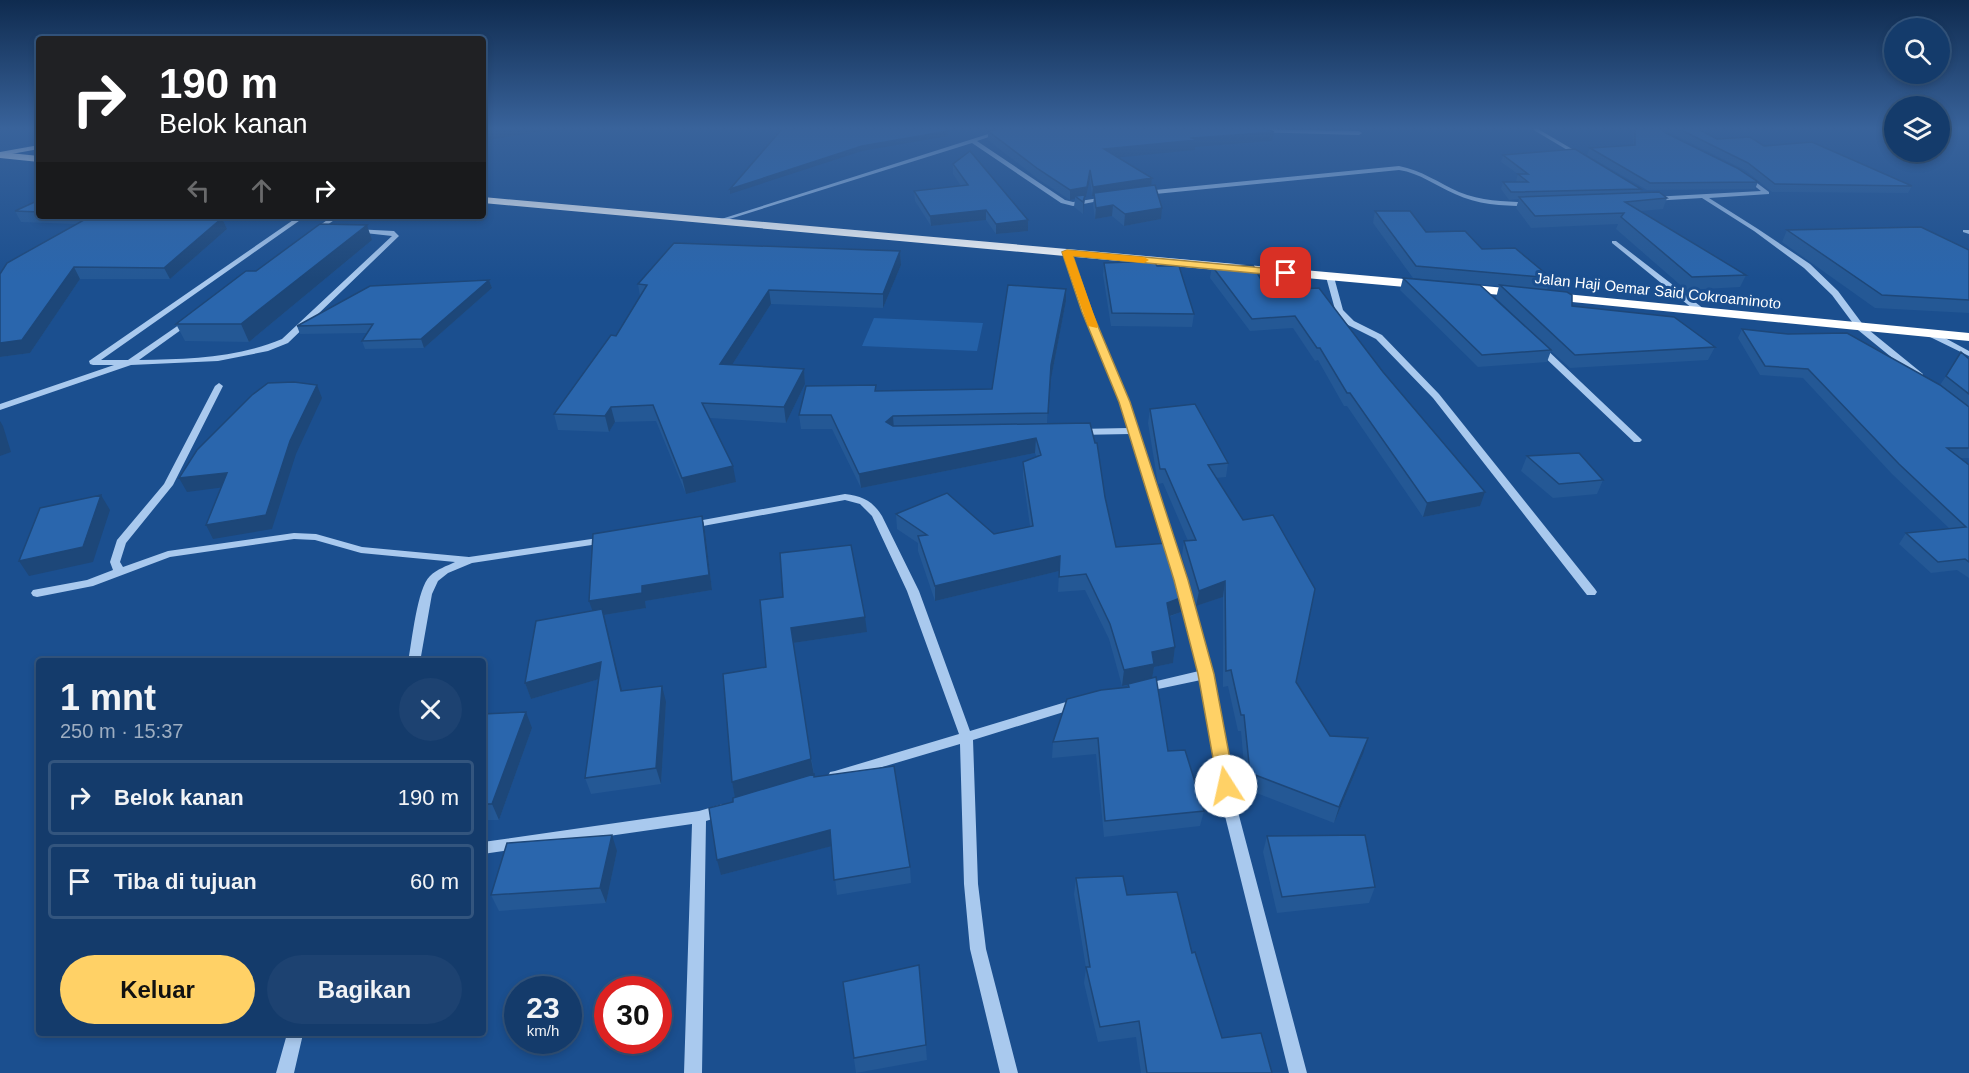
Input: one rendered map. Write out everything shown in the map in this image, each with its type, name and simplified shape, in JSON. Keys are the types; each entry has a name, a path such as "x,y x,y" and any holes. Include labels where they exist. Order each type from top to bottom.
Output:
{"highway":[{"name":"Jalan Haji Oemar Said Cokroaminoto","path":"486,200 1067,252 1446,287 1483,294 1701,311 1969,337"}],"street":[{"path":"718,220 848,179"},
{"path":"1030,179 1064,202 1073,204 1116,197"},
{"path":"1138,194 1288,179"},
{"path":"1431,179 1473,199 1500,204 1532,204"},
{"path":"1644,197 1653,199 1705,198 1767,193 1748,179"},
{"path":"1705,198 1807,266 1835,293 1861,328 1928,383"},
{"path":"87,379 93,362 299,219"},
{"path":"312,234 333,219"},
{"path":"321,227 332,228"},
{"path":"93,362 228,357 271,348 285,341 396,236 394,233 342,229"},
{"path":"1614,242 1701,311"},
{"path":"1067,252 1087,312 1125,402 1181,580 1206,674 1230,808 1298,1073"},
{"path":"1330,278 1339,310 1351,323 1379,337 1436,396 1591,592"},
{"path":"0,407 87,379 130,362 197,315"},
{"path":"1931,334 1969,354"},
{"path":"1529,337 1637,440"},
{"path":"119,572 115,562 121,542 168,485 219,386"},
{"path":"1061,432 1133,431"},
{"path":"680,527 834,498 853,498 862,500 871,506 913,591 966,736 971,884 978,949 1009,1073"},
{"path":"37,593 72,588 168,554 294,536 315,537 361,550 470,560 622,537"},
{"path":"415,658 426,594 433,579 470,560"},
{"path":"1137,690 1206,674"},
{"path":"822,780 1091,700"},
{"path":"486,848 699,817 732,807"},
{"path":"693,1073 699,817"},
{"path":"285,1073 295,1036"}],"shaded area":[{"path":"874,318 983,323 977,351 862,346"}],"building":[{"path":"739,179 760,179 730,189"},
{"path":"964,179 994,179 1028,220 996,224 986,210 930,216 914,191 968,185"},
{"path":"1053,179 1088,179 1087,187 1070,190"},
{"path":"1092,179 1145,179 1093,187"},
{"path":"1524,179 1625,179 1641,189 1511,192 1503,182 1528,182"},
{"path":"1643,179 1754,179 1758,182 1650,183"},
{"path":"1769,179 1896,179 1912,186 1775,184"},
{"path":"1155,185 1162,208 1125,214 1113,205 1096,208 1094,193"},
{"path":"1659,192 1667,198 1625,202 1746,275 1692,277 1621,217 1624,213 1535,216 1519,197"},
{"path":"1085,195 1083,202 1075,196"},
{"path":"36,201 36,212 15,211"},
{"path":"1375,211 1410,211 1426,232 1465,231 1482,249 1515,248 1551,278 1416,266"},
{"path":"86,219 221,219 164,268 74,267 22,340 0,343 0,274 7,263"},
{"path":"320,224 367,225 241,324 176,324 246,271 256,271"},
{"path":"1921,227 1969,250 1969,300 1882,295 1787,230"},
{"path":"674,243 900,251 883,294 769,290 720,364 804,369 784,407 702,403 733,466 682,478 653,405 611,407 605,416 554,414 611,335 616,336 647,285 638,284"},
{"path":"1154,261 1157,266 1179,266 1194,314 1112,313 1104,263"},
{"path":"1253,265 1267,291 1319,288 1383,372 1485,492 1427,503 1350,393 1347,393 1320,348 1317,348 1295,316 1252,319 1212,266"},
{"path":"1403,278 1480,285 1551,350 1482,355"},
{"path":"489,280 421,339 362,341 373,324 297,326 370,286"},
{"path":"1008,285 1066,289 1051,365 1048,413 893,416 886,422 893,426 1090,423 1095,443 1097,443 1105,497 1116,547 1168,543 1183,597 1167,603 1175,647 1152,652 1154,664 1124,670 1110,624 1086,574 1059,577 1060,556 935,586 918,536 927,535 896,514 947,493 994,534 1033,526 1023,462 1041,455 1036,438 859,474 831,415 799,415 806,386 876,385 875,391 992,389"},
{"path":"1500,285 1567,292 1572,295 1572,306 1674,317 1715,347 1575,355"},
{"path":"1742,329 1788,334 1847,333 1940,385 1969,407 1969,448 1947,448 1969,465 1969,562 1965,559 1938,562 1906,533 1966,527 1899,464 1808,369 1765,366"},
{"path":"1961,352 1969,359 1969,394 1946,376"},
{"path":"294,382 317,385 290,441 266,515 206,525 227,473 179,478 197,450 252,395 268,383"},
{"path":"1195,404 1228,463 1208,465 1243,520 1273,515 1315,589 1296,682 1330,736 1368,738 1339,807 1250,773 1244,715 1241,715 1231,670 1226,671 1225,581 1199,591 1184,541 1196,540 1165,469 1160,469 1150,409"},
{"path":"1579,453 1603,480 1559,484 1527,456"},
{"path":"101,495 83,547 19,561 40,508"},
{"path":"702,516 709,575 642,586 642,593 589,601 593,534"},
{"path":"851,545 865,617 791,628 811,759 732,782 723,674 766,667 760,600 783,597 780,553"},
{"path":"602,609 621,691 662,686 656,768 585,778 601,662 525,683 536,621"},
{"path":"1156,677 1168,751 1185,750 1204,811 1105,821 1098,738 1053,742 1067,699 1101,690 1129,687 1128,684"},
{"path":"526,712 492,804 486,804 486,714"},
{"path":"894,766 910,867 834,880 830,830 717,860 709,808 733,802 733,798 814,774 814,777"},
{"path":"612,835 600,888 491,895 507,843"},
{"path":"1365,835 1375,887 1282,897 1267,836"},
{"path":"1123,876 1127,895 1177,892 1192,953 1195,952 1222,1038 1261,1033 1272,1073 1147,1073 1139,1021 1100,1027 1086,967 1090,967 1076,878"},
{"path":"919,965 926,1045 854,1058 843,982"}],"slow traffic":[{"path":"1093,326 1067,252 1144,260"}],"route":[{"path":"1226,786 1206,674 1181,580 1143,466 1125,402 1087,312 1067,252 1286,273"}]}
